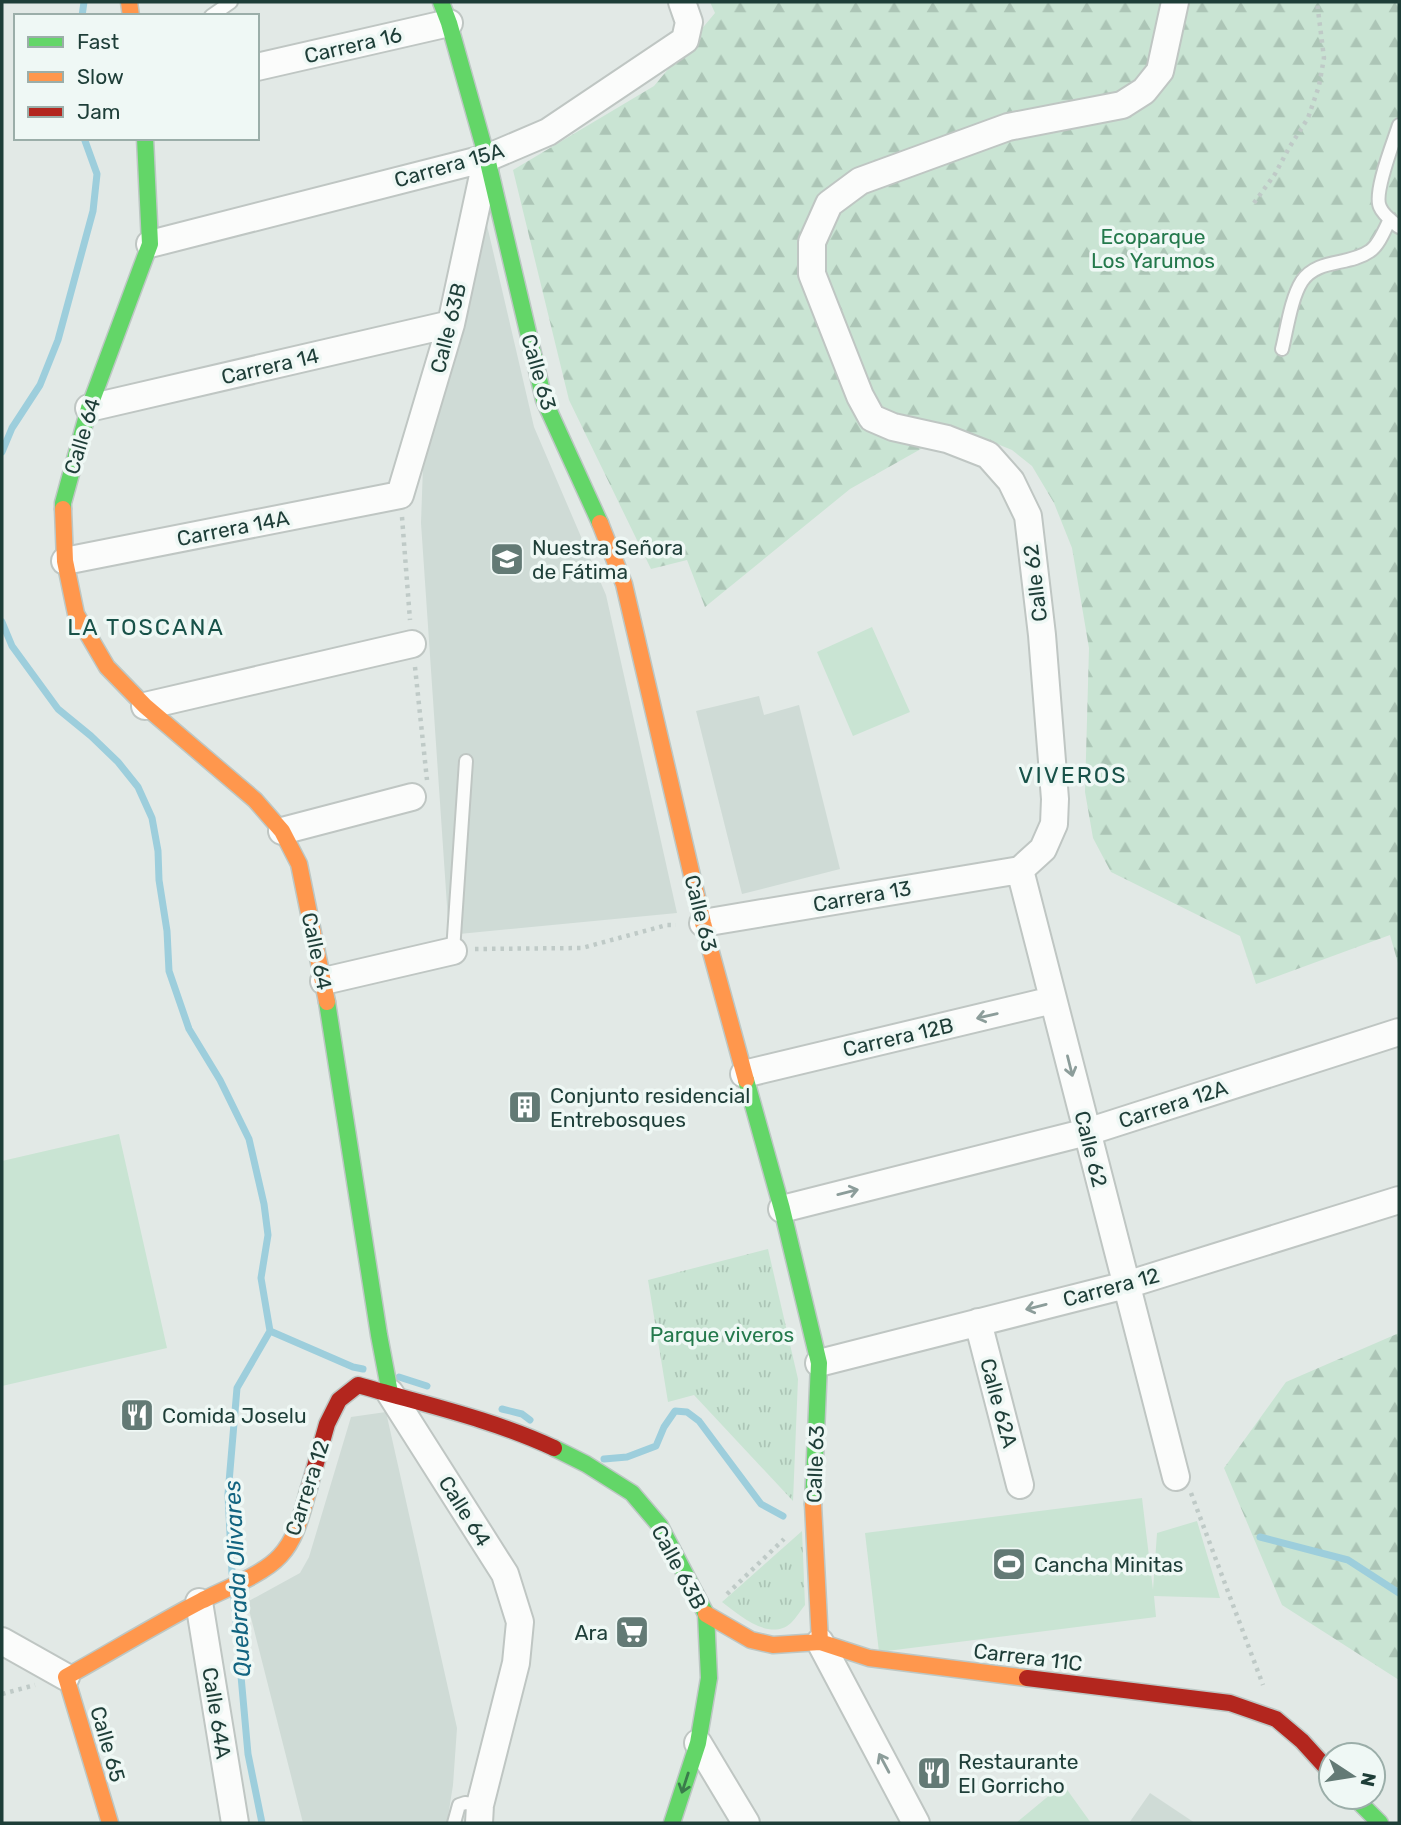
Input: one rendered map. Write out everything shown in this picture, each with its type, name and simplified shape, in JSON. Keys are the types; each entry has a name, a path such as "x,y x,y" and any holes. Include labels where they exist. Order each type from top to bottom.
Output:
{"street":[{"name":"Carrera 15A","path":"150,244 487,158 548,132 685,40 689,22 682,2"},
{"name":"Calle 62","path":"1175,2 1160,71 1144,91 1122,105 1008,127 860,181 829,204 812,242 812,274 860,396 872,418 893,427 947,439 988,455 1011,481 1028,516 1042,635 1055,799 1054,824 1043,849 1020,870 1176,1477"},
{"name":"Calle 63","path":"445,12 487,158 544,400 605,533 624,584 703,923 782,1209 819,1363 813,1512 820,1642 916,1823"},
{"name":"Carrera 16","path":"259,66 445,12"},
{"name":"Calle 64","path":"145,140 150,244 89,408 63,503 65,561 76,614 107,667 145,706 255,800 282,831 299,864 324,981 390,1393 505,1574 520,1622 516,1663 480,1814"},
{"name":"Calle 63B","path":"400,495 451,324 487,158"},
{"name":"Carrera 14","path":"89,408 451,324"},
{"name":"Carrera 14A","path":"65,561 400,495"},
{"path":"145,706 412,644"},
{"path":"282,831 412,797"},
{"name":"Carrera 13","path":"703,923 1020,870"},
{"path":"324,981 453,951"},
{"name":"Carrera 12B","path":"744,1074 1053,1000"},
{"name":"Carrera 12A","path":"782,1209 1087,1132 1399,1031"},
{"name":"Carrera 12","path":"819,1363 1126,1284 1399,1200"},
{"name":"Calle 62A","path":"978,1322 1020,1485"},
{"name":"Carrera 12","path":"66,1677 259,1572 279,1558 292,1539 301,1516 327,1424 339,1400 358,1385 390,1393"},
{"name":"Calle 63B","path":"390,1393 528,1436 586,1464 632,1493 660,1526 706,1614 709,1678 698,1743 672,1823"},
{"name":"Calle 64A","path":"210,1597 235,1823"},
{"name":"Carrera 11C","path":"706,1614 751,1640 773,1645 820,1642 869,1658 1230,1703 1276,1719 1317,1758"},
{"path":"2,1641 66,1677"},
{"name":"Calle 65","path":"66,1677 110,1823"},
{"path":"698,1743 746,1823"},
{"path":"1360,1811 1380,1823"}],"lane":[{"path":"214,14 231,2"},
{"path":"1282,349 1301,282 1311,272 1329,264 1355,260 1373,250 1395,223 1380,208 1378,199 1399,125"},
{"path":"453,951 466,761"},
{"path":"454,1823 459,1805 465,1803 480,1814"}],"path":[{"path":"1254,203 1275,174 1308,118 1319,86 1324,58 1317,2"},
{"path":"453,951 484,948 582,948 667,925 703,923"},
{"path":"1176,1477 1184,1474 1276,1719"},
{"path":"706,1614 813,1512"}],"shaded area":[{"name":"Nuestra Señora de Fátima","path":"486,221 534,427 606,595 677,913 449,935 421,523 423,466"},
{"path":"759,696 764,715 799,705 840,869 742,894 696,711"},
{"path":"386,1412 457,1728 447,1823 303,1823 247,1602 300,1573 309,1557 351,1417"},
{"path":"1150,1793 1195,1823 1129,1823"}],"green space":[{"name":"Ecoparque Los Yarumos","path":"710,2 1399,2 1399,967 1390,935 1256,984 1240,936 1111,872 1093,838 1085,792 1089,648 1072,548 1054,503 1032,466 1012,450 958,428 850,489 705,607 687,560 651,569 569,400 513,170 654,86 715,13"},
{"path":"872,627 910,712 853,736 817,652"},
{"path":"119,1134 167,1348 2,1386 2,1161"},
{"name":"Parque viveros","path":"768,1249 798,1379 793,1501 694,1395 668,1402 648,1280"},
{"path":"1399,1333 1399,1680 1282,1605 1224,1468 1286,1382"},
{"name":"Cancha Minitas","path":"1142,1498 1153,1590 1157,1533 1197,1521 1220,1598 1154,1596 1156,1617 879,1652 865,1533"},
{"path":"802,1531 805,1605 791,1623 774,1630 764,1628 722,1602"},
{"path":"1063,1784 1091,1823 1016,1823"}],"waterway":[{"name":"Quebrada Olivares","path":"82,14 84,2"},
{"name":"Quebrada Olivares","path":"2,452 12,428 40,385 58,340 93,211 97,174 85,140"},
{"name":"Quebrada Olivares","path":"2,622 12,646 58,709 118,762 138,787 152,818 158,851 169,971 189,1029 220,1080 249,1139 268,1235 261,1278 270,1331 237,1388 228,1494 232,1573"},
{"path":"270,1331 363,1369"},
{"path":"399,1377 427,1386"},
{"path":"502,1409 522,1414 530,1420"},
{"path":"604,1459 627,1457 656,1446 675,1411 687,1412 699,1421 761,1504 783,1516"},
{"path":"1260,1537 1348,1560 1399,1593"},
{"name":"Quebrada Olivares","path":"234,1598 248,1754 262,1823"}],"traffic: fast":[{"path":"441,2 487,158 544,400 600,523"},
{"path":"63,509 89,408 150,244 145,140"},
{"path":"327,1002 390,1393"},
{"path":"746,1080 782,1209 819,1363 813,1504"},
{"path":"554,1448 586,1464 632,1493 660,1526 706,1614 709,1678 698,1743 672,1823"},
{"path":"1368,1811 1380,1823"}],"traffic: slow":[{"path":"129,2 131,14"},
{"path":"63,509 65,561 76,614 107,667 145,706 255,800 282,831 299,864 327,1002"},
{"path":"600,523 624,584 703,923 746,1080"},
{"path":"110,1823 66,1677 273,1563 286,1549 295,1533 309,1488"},
{"path":"813,1504 820,1642"},
{"path":"706,1614 751,1640 773,1645 820,1642 869,1658 1027,1678"}],"traffic: jam":[{"path":"309,1488 327,1424 339,1400 358,1385 482,1420 554,1448"},
{"path":"1027,1678 1230,1703 1276,1719 1317,1758"}],"place":[{"name":"Nuestra Señora de Fátima","path":"507,559"},
{"name":"Conjunto residencial Entrebosques","path":"525,1107"},
{"name":"Comida Joselu","path":"137,1415"},
{"name":"Cancha Minitas","path":"1009,1564"},
{"name":"Ara","path":"632,1632"},
{"name":"Restaurante El Gorricho","path":"934,1773"}],"district":[{"name":"LA TOSCANA","path":"146,627"},
{"name":"VIVEROS","path":"1073,775"}]}
